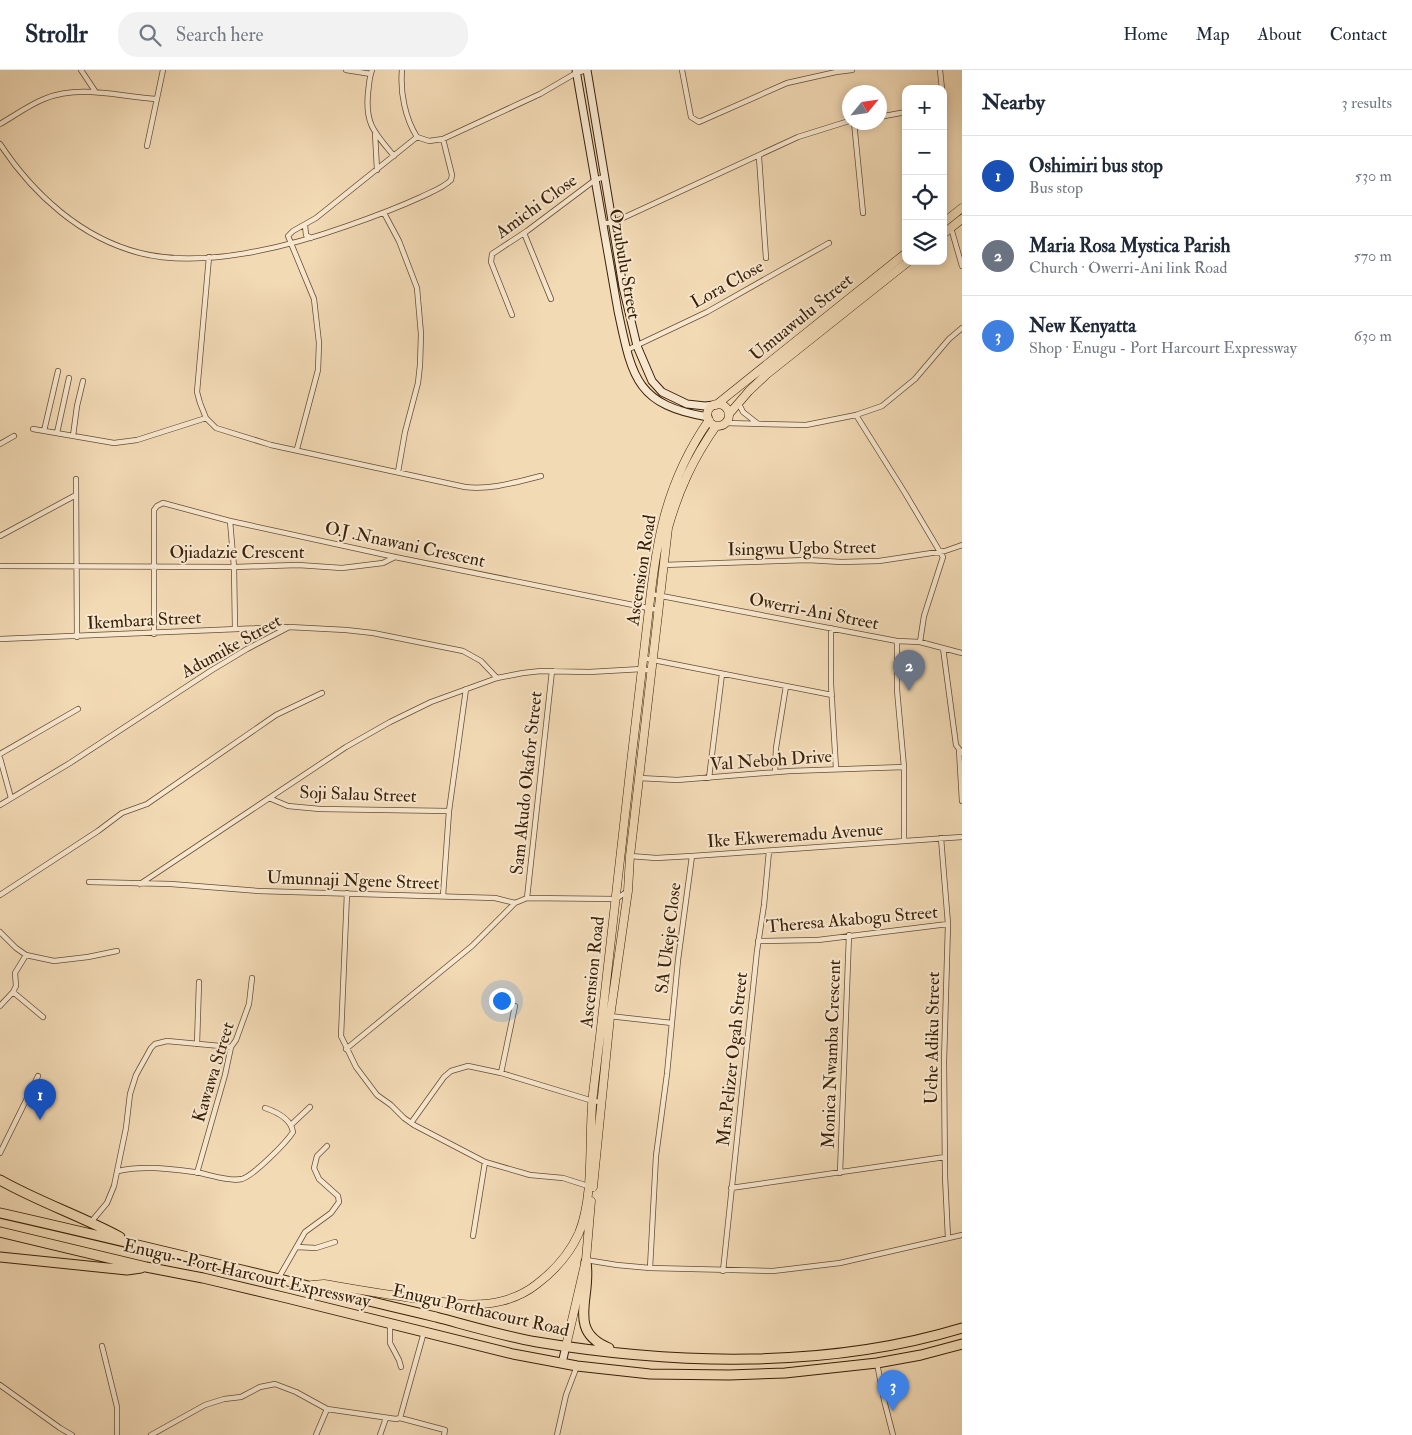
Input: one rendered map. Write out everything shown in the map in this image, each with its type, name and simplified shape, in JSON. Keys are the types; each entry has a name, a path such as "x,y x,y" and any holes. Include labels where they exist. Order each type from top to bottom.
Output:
{"highway":[{"path":"0,1180 132,1243"},
{"name":"Enugu Porthacourt Road","path":"0,1213 278,1278 501,1335 624,1354 704,1359 808,1356 909,1341 962,1328"},
{"name":"Enugu - Port Harcourt Expressway","path":"0,1232 390,1322 512,1354 577,1366 650,1374 729,1375 785,1373 877,1363 920,1355 962,1344"},
{"path":"0,1257 127,1270 146,1267"},
{"path":"586,1261 588,1275 583,1320 585,1330 600,1345 624,1354"}],"main road":[{"name":"Ozubulu Street","path":"587,70 623,287 637,346 652,381 662,392 687,404 715,405"},
{"name":"Ozubulu Street","path":"576,71 602,223 627,350 636,376 650,396 676,409 708,418"},
{"path":"947,220 962,208"},
{"path":"947,231 962,219"},
{"name":"Umuawulu Street","path":"715,405 902,256"},
{"name":"Umuawulu Street","path":"729,414 738,402 767,374 904,265"},
{"path":"715,405 724,407 729,414 726,423 716,426 708,418 708,411 715,405"},
{"name":"Ascension Road","path":"607,1016 628,891 630,856 658,610 655,595 658,539 667,505 684,460 708,418"},
{"name":"Ascension Road","path":"302,1285 324,1284 408,1298 466,1305 503,1301 521,1294 536,1284 564,1258 574,1244 586,1208 607,1016 616,899 649,608 655,595 663,565 668,528 683,482 701,448 716,426"},
{"name":"Ascension Road","path":"566,1346 586,1261 597,1102"},
{"path":"562,1363 566,1346"}],"street":[{"path":"81,70 95,91"},
{"path":"146,146 163,70"},
{"path":"346,70 371,72 367,112 375,133 378,170"},
{"path":"402,70 403,100 409,121 417,137 430,141 443,139 540,94 576,71 587,70"},
{"path":"682,70 689,112 693,120 699,122 786,83 852,70"},
{"path":"940,70 942,85"},
{"path":"0,124 43,99 68,93 95,91 156,99"},
{"path":"887,116 902,113"},
{"path":"602,223 612,223 798,137 842,123"},
{"path":"855,130 863,212"},
{"path":"375,133 394,156"},
{"path":"298,449 318,370 319,343 314,299 288,236 316,218 417,137"},
{"path":"0,144 36,190 63,215 98,236 118,246 141,253 179,258 209,258 256,251 312,238 384,213 433,191 451,180 452,175 443,139"},
{"path":"758,157 766,258"},
{"name":"Amichi Close","path":"512,315 491,262 492,254 524,233 595,180 604,177"},
{"path":"384,213 405,257 416,288 421,334 418,383 405,432 398,472"},
{"path":"305,225 306,235 312,238"},
{"path":"951,228 962,266"},
{"path":"524,233 551,299"},
{"name":"Lora Close","path":"627,350 706,312 829,243"},
{"path":"209,258 198,384 200,403 206,418 216,428 271,445 298,449 465,487 493,488 541,476"},
{"path":"726,423 806,425 856,415 882,406 921,372 949,339 962,328"},
{"path":"44,431 58,371"},
{"path":"57,433 69,378"},
{"path":"73,436 83,381"},
{"path":"738,402 743,412 758,424"},
{"path":"856,415 941,552 943,559 924,616 920,642"},
{"path":"33,429 114,443 127,442 206,418"},
{"path":"0,444 14,436"},
{"path":"76,479 77,637"},
{"path":"0,536 76,495"},
{"name":"O.J .Nnawani Crescent","path":"154,567 154,510 163,503 230,521 395,557 658,610"},
{"path":"230,521 234,566 235,629"},
{"name":"Isingwu Ugbo Street","path":"663,565 808,560 841,562 879,561 941,552 962,545"},
{"name":"Ojiadazie Crescent","path":"0,566 154,567 298,565 342,568 383,563 395,557"},
{"path":"154,567 154,634"},
{"name":"Owerri-Ani Street","path":"655,595 897,641 920,642 962,653"},
{"name":"Ikembara Street","path":"0,640 289,627"},
{"name":"Adumike Street","path":"0,805 70,763 219,665 289,627 373,633 463,651 481,660 497,678"},
{"path":"831,628 836,769"},
{"path":"897,641 897,690 904,767 904,840"},
{"path":"944,648 955,736 961,752 962,801"},
{"path":"643,658 832,695"},
{"path":"140,884 346,746 431,702 497,678 532,672 651,670"},
{"name":"Sam Akudo Okafor Street","path":"527,898 552,671"},
{"path":"709,778 722,674"},
{"path":"775,772 776,748 786,686"},
{"path":"443,896 448,811 466,689"},
{"path":"0,895 122,813 147,804 276,715 322,693"},
{"path":"0,754 78,709"},
{"path":"0,758 11,798"},
{"name":"Val Neboh Drive","path":"640,778 677,780 775,772 904,767"},
{"name":"Soji Salau Street","path":"269,798 288,806 320,809 448,811"},
{"name":"Ike Ekweremadu Avenue","path":"630,856 656,858 692,856 962,837"},
{"name":"Uche Adiku Street","path":"941,838 948,924 944,1062 948,1238"},
{"name":"Mrs.Pelizer Ogah Street","path":"723,1271 758,942 764,905 768,851"},
{"name":"SA Ukeje Close","path":"650,1268 656,1156 678,960 692,856"},
{"name":"Umunnaji Ngene Street","path":"88,882 171,884 258,891 495,898 515,903"},
{"path":"346,1048 466,951 515,903 527,898 616,899 628,891"},
{"path":"347,893 341,1036 356,1067 376,1095 391,1105 411,1123 485,1162 530,1174 563,1178 588,1186"},
{"name":"Theresa Akabogu Street","path":"758,942 810,940 948,924"},
{"path":"0,932 26,955 54,961 117,951"},
{"name":"Monica Nwamba Crescent","path":"840,1174 849,935"},
{"path":"0,1006 13,992 16,986 15,973 26,955"},
{"name":"Kawawa Street","path":"197,1173 223,1084 231,1047 236,1040 249,1004 252,978"},
{"path":"196,1044 199,982"},
{"path":"13,992 43,1016"},
{"path":"502,1073 515,1006"},
{"path":"607,1016 672,1022"},
{"path":"91,1222 107,1203 118,1171 130,1094 136,1075 151,1048 155,1044 167,1041 231,1047"},
{"path":"411,1123 439,1084 451,1071 468,1066 502,1073 597,1102"},
{"path":"0,1152 38,1076"},
{"path":"118,1171 144,1168 241,1179 249,1175 275,1152 292,1134 292,1124 310,1107"},
{"path":"265,1108 274,1111 292,1124"},
{"path":"278,1278 305,1232 331,1213 339,1202 338,1196 319,1179 314,1168 318,1156 327,1146"},
{"path":"731,1188 840,1174 945,1157"},
{"path":"473,1236 485,1162"},
{"path":"586,1261 650,1268 772,1271 807,1268 865,1258 962,1236"},
{"path":"297,1247 308,1249 335,1242"},
{"path":"390,1322 390,1343 402,1367"},
{"path":"400,1418 424,1331"},
{"path":"102,1346 117,1407 118,1435"},
{"path":"877,1363 893,1435"},
{"path":"556,1435 566,1395 577,1366"},
{"path":"151,1435 198,1409 224,1399 241,1397 260,1387 275,1384 285,1387 327,1409 386,1418 400,1418 446,1430 444,1435"},
{"path":"0,1385 72,1435"},
{"path":"316,1435 327,1409"},
{"path":"380,1435 386,1418"}],"place":[{"name":"Maria Rosa Mystica Parish","path":"909,691"},
{"name":"Oshimiri bus stop","path":"40,1120"},
{"name":"New Kenyatta","path":"893,1411"}]}
